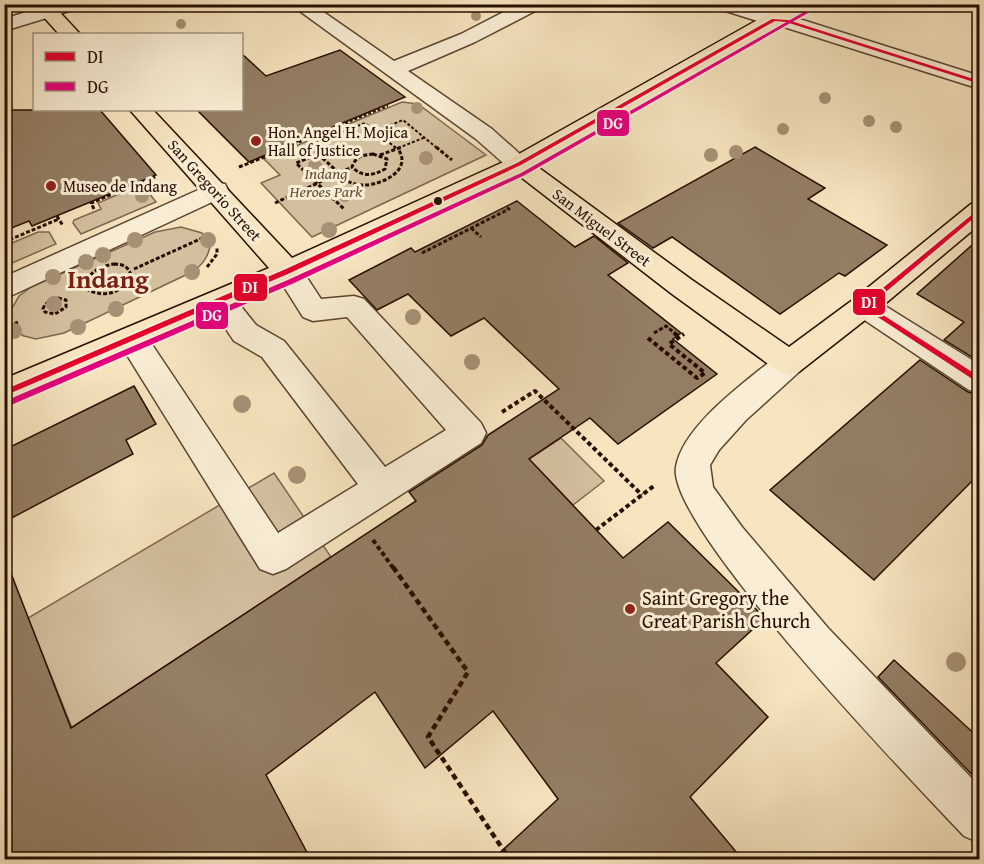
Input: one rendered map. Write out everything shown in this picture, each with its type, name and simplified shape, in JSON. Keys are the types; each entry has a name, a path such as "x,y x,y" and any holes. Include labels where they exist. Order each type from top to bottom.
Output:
{"main road":[{"path":"6,390 221,301 519,164 801,4"},
{"path":"45,8 69,33"},
{"name":"San Gregorio Street","path":"142,111 288,271"},
{"name":"San Miguel Street","path":"519,164 682,287 789,363"},
{"path":"789,363 864,306 980,210"}],"street":[{"path":"4,25 45,8 72,4"},
{"name":"San Miguel Street","path":"299,4 465,120 519,164"},
{"path":"394,69 468,38 534,4"},
{"path":"723,4 774,20 786,21 980,83"},
{"path":"4,289 216,190"},
{"path":"132,339 273,557 469,433 354,306 313,310 288,271"},
{"path":"221,301 245,333 273,349 381,488"},
{"path":"864,306 980,381"},
{"path":"789,363 704,444 693,465 698,495 728,538 783,606 866,700 980,820"}],"path":[{"path":"239,168 424,91"},
{"path":"376,131 403,120 453,159 443,164"},
{"path":"274,204 338,175 352,167 354,161 362,155 380,155 465,120"},
{"path":"365,123 397,149 402,156 403,163 393,176 383,181 348,183 309,146 333,136 365,123"},
{"path":"327,131 333,136"},
{"path":"318,154 296,163 344,209 354,205"},
{"path":"352,167 363,175 385,170 388,162 380,155"},
{"path":"87,212 95,209 91,202 190,162"},
{"path":"187,203 215,238 216,254 203,270"},
{"path":"422,253 504,211"},
{"path":"4,242 69,219"},
{"path":"471,228 481,237"},
{"path":"130,270 215,238"},
{"path":"117,291 123,300"},
{"path":"54,298 66,300 66,308 55,314 45,312 43,309 45,303 54,298"},
{"path":"648,338 697,378 705,373 669,344 680,337 666,326 654,333"},
{"path":"469,433 535,391 642,495"},
{"path":"596,530 659,483"},
{"path":"368,533 468,672 428,737 510,860"}],"green space":[{"name":"Indang Heroes Park","path":"402,102 418,104 486,155 312,237 261,183 280,175 264,159"},
{"path":"142,184 156,202 81,234 73,223 74,220 101,209 98,203"},
{"path":"181,227 202,233 210,247 204,261 192,272 64,333 36,339 14,331 8,315 19,296 31,287 155,232"},
{"path":"38,232 49,232 56,244 5,266 5,246"},
{"path":"561,438 604,481 573,505 529,459"},
{"path":"274,473 331,557 72,728 28,618"}],"building":[{"path":"340,50 405,97 249,162 198,111 243,111 243,55 266,76"},
{"path":"4,110 101,111 156,175 32,226 29,221 4,231"},
{"path":"755,147 825,188 808,199 887,245 845,276 839,273 780,314 672,237 653,248 618,223"},
{"path":"517,201 575,247 594,236 628,263 608,275 681,333 673,339 717,374 618,444 590,418 529,459 623,558 668,522 765,618 716,663 768,717 690,797 743,860 492,860 558,799 493,711 425,768 375,692 266,775 311,860 4,860 4,564 7,563 71,728 416,501 409,492 482,445 488,435 559,389 484,318 451,336 408,294 377,310 349,280 411,248 415,252"},
{"path":"980,238 980,362 944,340 964,322 917,294"},
{"path":"920,360 968,392 980,395 980,473 874,580 770,490"},
{"path":"134,386 156,424 126,440 133,454 4,522 4,450"},
{"path":"894,660 980,739 980,783 878,677"}],"transit line":[{"name":"DG","path":"8,403 292,281 523,174 806,13"},
{"name":"DI","path":"4,393 288,271 519,164 774,20 786,21 980,83"},
{"name":"DI","path":"980,210 864,306 980,381"}],"place":[{"name":"Hon. Angel H. Mojica Hall of Justice","path":"256,141"},
{"name":"Museo de Indang","path":"51,186"},
{"name":"Saint Gregory the Great Parish Church","path":"630,609"}],"district":[{"name":"Indang","path":"108,279"}]}
